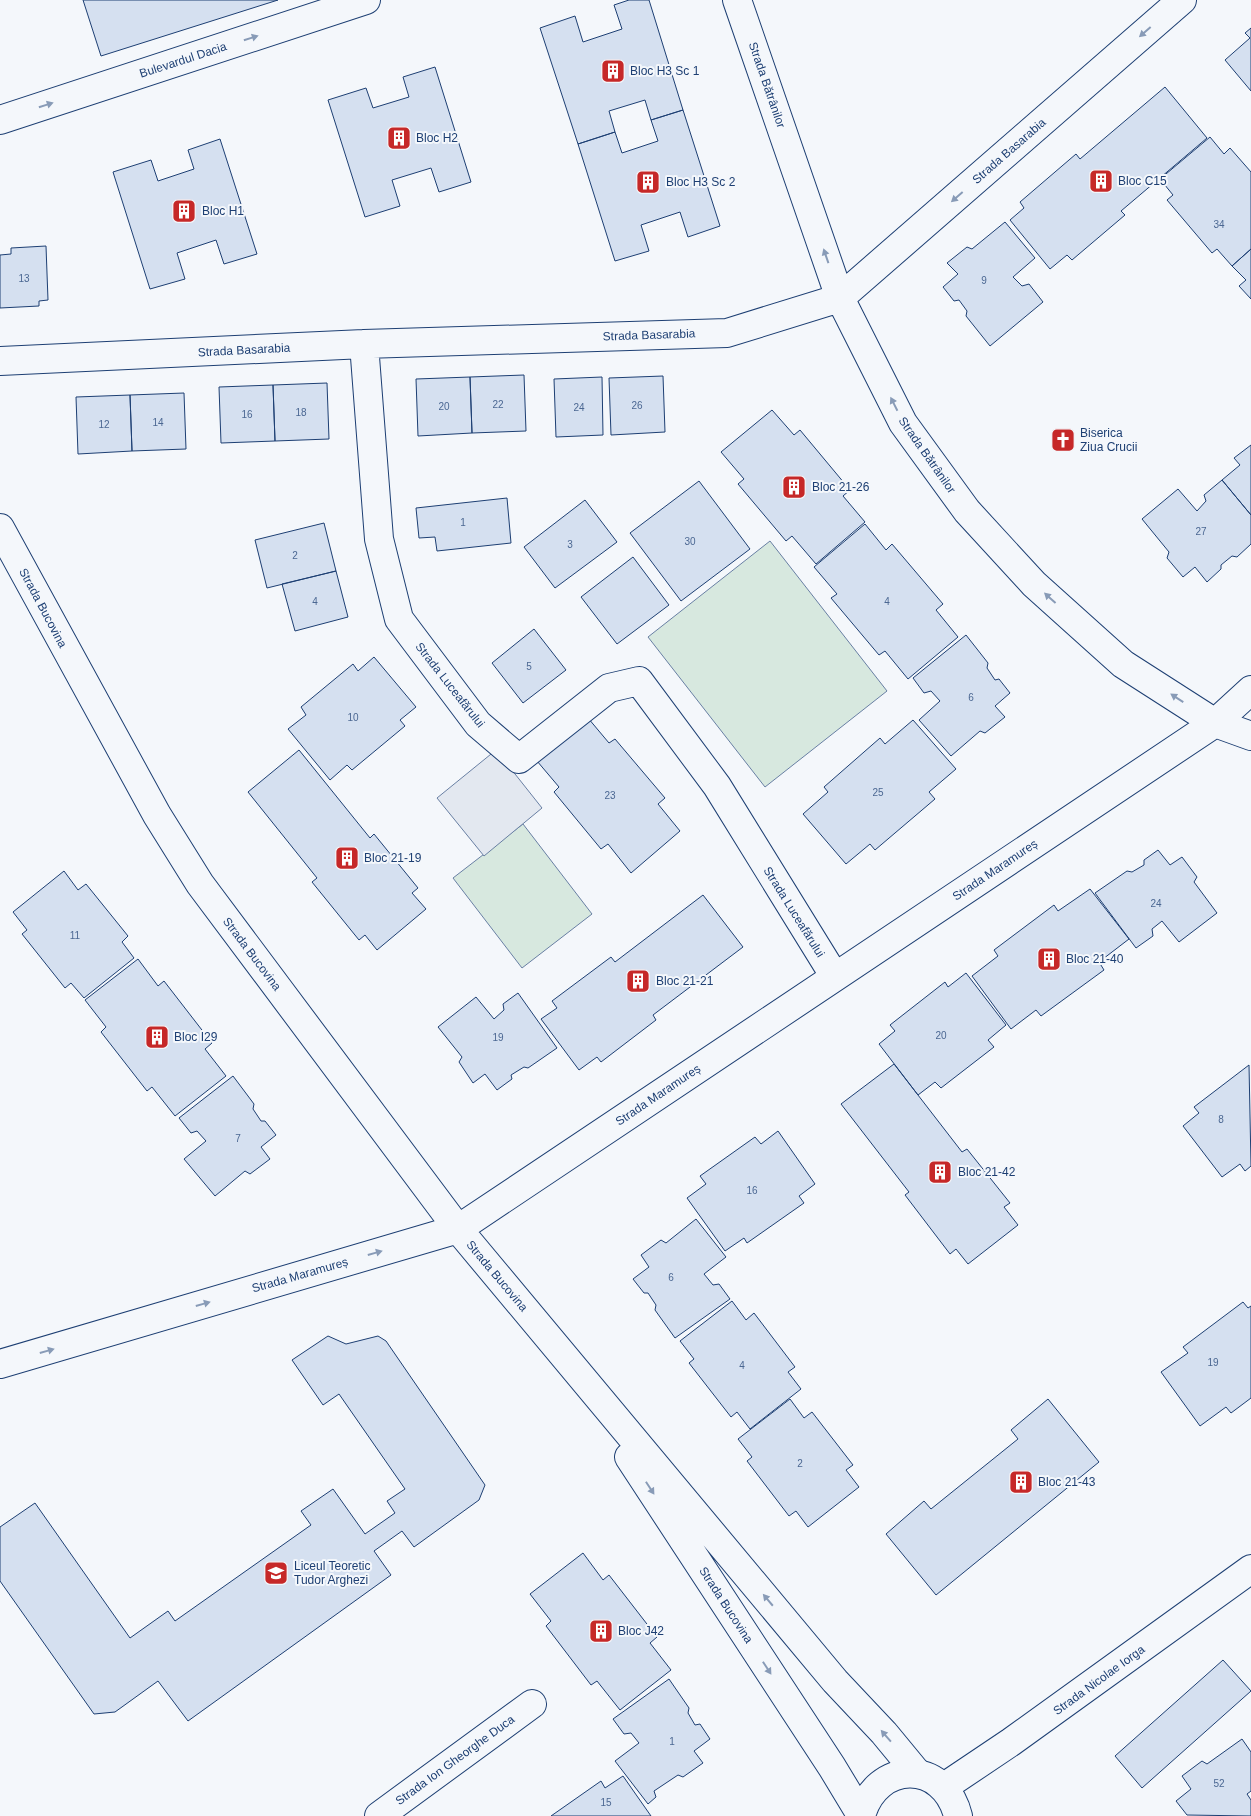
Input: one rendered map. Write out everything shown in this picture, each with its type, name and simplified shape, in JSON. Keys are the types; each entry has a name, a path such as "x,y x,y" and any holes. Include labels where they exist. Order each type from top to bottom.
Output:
{"street":[{"name":"Bulevardul Dacia","path":"0,120 366,0"},
{"name":"Strada Bătrânilor","path":"737,0 840,298 903,423 967,511 1034,584 1123,664 1215,722 1251,736"},
{"name":"Strada Basarabia","path":"0,361 364,344 727,333 840,298 1182,0"},
{"name":"Strada Luceafărului","path":"364,344 379,539 399,619 433,667 478,724 520,759 609,688 638,681 717,786 835,977"},
{"name":"Strada Bucovina","path":"0,528 156,815 200,884 458,1229 835,1681 884,1733 918,1773"},
{"name":"Strada Maramureș","path":"0,1364 458,1229 1215,722 1251,690"},
{"name":"Strada Bucovina","path":"556,1345 828,1761 861,1816"},
{"name":"Strada Nicolae Iorga","path":"944,1788 1020,1736 1251,1569"},
{"name":"Strada Ion Gheorghe Duca","path":"379,1816 532,1704"},
{"path":"861,1816 866,1799 875,1788 893,1776 918,1773 933,1778 944,1788 955,1804 958,1816"}],"shaded area":[{"path":"770,541 887,691 765,787 648,637"},
{"path":"496,750 542,808 484,856 437,798"},
{"path":"523,824 592,914 522,968 453,878"}],"building":[{"path":"83,0 278,0 101,56"},
{"name":"Bloc H3 Sc 1","path":"629,0 649,0 683,110 651,120 645,100 609,111 615,132 578,144 540,28 575,16 583,42 622,29 614,5"},
{"path":"1251,28 1251,91 1225,60 1250,38 1245,33"},
{"name":"Bloc H2","path":"435,67 471,182 439,192 431,168 392,180 400,206 365,217 328,100 366,88 373,108 409,97 403,77"},
{"name":"Bloc C15","path":"1165,87 1207,138 1121,211 1125,215 1072,260 1067,255 1050,269 1010,220 1024,208 1020,202 1076,154 1080,159"},
{"name":"Bloc H3 Sc 2","path":"683,110 720,226 688,237 680,212 641,225 649,251 615,261 578,144 615,132 622,153 658,141 651,120"},
{"path":"1210,137 1224,154 1230,148 1251,172 1251,249 1232,266 1217,249 1212,253 1167,200 1173,195 1160,179"},
{"name":"Bloc H1","path":"220,139 257,254 224,264 216,240 177,253 185,279 150,289 113,172 151,160 158,181 194,169 188,150"},
{"path":"1005,222 1035,258 1013,277 1022,286 1029,284 1043,302 990,346 966,316 967,311 959,300 954,301 943,287 958,274 947,263 967,247 972,249"},
{"path":"46,246 48,300 39,301 39,306 0,308 0,255 11,254 11,248"},
{"path":"1251,249 1251,299 1239,286 1246,280 1232,266"},
{"path":"524,375 526,431 472,433 470,377"},
{"path":"663,376 665,432 611,435 609,378"},
{"path":"470,377 472,433 418,436 416,379"},
{"path":"602,377 603,435 556,437 554,379"},
{"path":"327,383 329,439 275,441 273,385"},
{"path":"273,385 275,441 221,443 219,387"},
{"path":"184,393 186,449 132,451 130,395"},
{"path":"130,395 132,451 78,454 76,397"},
{"name":"Bloc 21-26","path":"772,410 794,435 800,430 850,490 843,496 865,522 816,564 792,536 786,541 738,484 744,479 721,452"},
{"path":"1251,445 1251,515 1222,480 1240,465 1234,458"},
{"path":"1222,480 1251,515 1251,544 1237,557 1232,556 1221,565 1221,569 1207,582 1195,567 1183,577 1167,558 1169,552 1142,519 1178,489 1197,511 1206,501 1204,495"},
{"path":"699,481 750,549 681,601 630,533"},
{"path":"507,498 511,543 437,551 435,537 419,538 416,508"},
{"path":"585,500 617,542 555,588 524,547"},
{"path":"324,523 336,571 267,588 255,540"},
{"path":"865,524 886,550 892,544 943,604 936,610 958,637 908,679 885,651 879,655 831,598 837,594 814,567"},
{"path":"633,557 669,605 617,644 581,597"},
{"path":"336,571 348,617 295,631 282,584"},
{"path":"534,629 566,670 523,703 492,663"},
{"path":"966,635 988,663 987,668 995,680 999,679 1010,693 995,706 1005,717 985,733 980,731 951,756 919,720 940,701 931,691 924,693 913,678"},
{"path":"374,657 416,707 400,720 405,726 352,770 347,765 330,780 288,729 306,715 301,707 353,664 358,671"},
{"path":"588,718 609,743 615,739 665,798 658,804 680,831 631,873 608,844 601,849 554,792 559,787 537,761"},
{"path":"913,720 956,769 929,792 935,799 875,850 870,844 846,864 803,814 828,792 824,787 880,738 885,744"},
{"name":"Bloc 21-19","path":"299,750 370,838 374,834 418,888 412,893 426,909 377,950 365,935 359,940 312,882 317,878 248,792"},
{"path":"1158,850 1170,865 1182,857 1197,877 1194,882 1217,913 1179,942 1162,921 1152,929 1153,936 1136,948 1095,893 1127,871 1132,872 1144,865 1144,860"},
{"path":"64,871 78,890 86,884 128,936 122,942 134,958 84,998 71,983 65,988 22,934 27,930 13,912"},
{"name":"Bloc 21-40","path":"1090,889 1129,939 1099,962 1104,970 1041,1016 1036,1010 1011,1029 972,976 998,956 994,950 1054,905 1058,911"},
{"name":"Bloc 21-21","path":"703,895 743,947 653,1015 656,1020 601,1062 597,1057 579,1070 541,1019 557,1008 552,1001 611,957 615,962"},
{"name":"Bloc I29","path":"138,959 158,986 164,981 212,1043 205,1049 226,1076 175,1116 152,1087 147,1091 101,1032 106,1027 85,1000"},
{"path":"966,973 1006,1025 988,1040 994,1047 941,1088 935,1082 918,1095 879,1044 895,1031 890,1025 945,982 948,987"},
{"path":"518,993 557,1048 528,1068 524,1067 511,1075 512,1079 497,1090 485,1074 473,1083 459,1062 462,1057 438,1027 476,997 494,1019 504,1010 503,1004"},
{"name":"Bloc 21-42","path":"894,1064 962,1152 967,1149 1010,1203 1004,1207 1018,1225 968,1264 956,1249 950,1254 905,1195 909,1192 841,1104"},
{"path":"1249,1065 1251,1166 1245,1171 1240,1164 1222,1177 1183,1126 1199,1113 1194,1107"},
{"path":"233,1076 254,1104 253,1109 261,1121 265,1121 276,1135 261,1147 270,1159 250,1174 245,1171 215,1196 184,1159 206,1141 197,1131 191,1133 179,1118"},
{"path":"778,1131 815,1184 799,1196 804,1203 747,1243 744,1238 725,1251 687,1198 706,1184 700,1176 755,1137 761,1144"},
{"path":"696,1219 726,1257 704,1274 713,1285 719,1284 730,1299 675,1338 655,1310 656,1305 648,1293 644,1293 633,1279 649,1267 641,1255 661,1240 666,1243"},
{"path":"732,1301 746,1320 754,1313 795,1367 788,1372 801,1389 750,1429 737,1412 731,1417 689,1363 694,1359 680,1341"},
{"path":"1243,1302 1248,1308 1251,1306 1251,1398 1231,1413 1226,1407 1200,1426 1161,1372 1188,1353 1183,1347"},
{"path":"328,1336 346,1344 378,1336 386,1341 485,1485 479,1500 414,1547 402,1531 374,1551 391,1575 188,1721 158,1681 115,1712 94,1714 0,1581 0,1527 35,1503 130,1638 168,1611 175,1621 311,1525 301,1511 333,1489 365,1534 395,1513 387,1501 405,1489 339,1394 323,1405 292,1360"},
{"path":"790,1399 804,1418 812,1412 853,1465 846,1470 859,1487 808,1527 796,1511 789,1516 747,1461 752,1457 738,1439"},
{"name":"Bloc 21-43","path":"1048,1399 1099,1462 936,1595 886,1534 924,1501 931,1509 1018,1439 1011,1430"},
{"name":"Bloc J42","path":"583,1553 603,1580 609,1575 657,1637 650,1643 671,1670 620,1710 597,1681 591,1685 546,1626 551,1621 530,1594"},
{"path":"1223,1660 1251,1691 1142,1788 1115,1756"},
{"path":"669,1679 689,1708 688,1713 695,1725 700,1724 710,1739 694,1751 703,1763 683,1777 678,1775 654,1791 656,1797 648,1804 615,1761 639,1743 631,1733 624,1734 613,1719"},
{"path":"1242,1739 1251,1752 1251,1791 1247,1794 1251,1800 1251,1816 1187,1815 1176,1801 1191,1789 1182,1776 1202,1761 1207,1764"},
{"path":"623,1776 651,1816 551,1816 601,1781 605,1788"}],"place":[{"name":"Bloc H3 Sc 1","path":"613,71"},
{"name":"Bloc H2","path":"399,138"},
{"name":"Bloc C15","path":"1101,181"},
{"name":"Bloc H3 Sc 2","path":"648,182"},
{"name":"Bloc H1","path":"184,211"},
{"name":"Biserica Ziua Crucii","path":"1063,440"},
{"name":"Bloc 21-26","path":"794,487"},
{"name":"Bloc 21-19","path":"347,858"},
{"name":"Bloc 21-40","path":"1049,959"},
{"name":"Bloc 21-21","path":"638,981"},
{"name":"Bloc I29","path":"157,1037"},
{"name":"Bloc 21-42","path":"940,1172"},
{"name":"Bloc 21-43","path":"1021,1482"},
{"name":"Liceul Teoretic Tudor Arghezi","path":"276,1573"},
{"name":"Bloc J42","path":"601,1631"}]}
